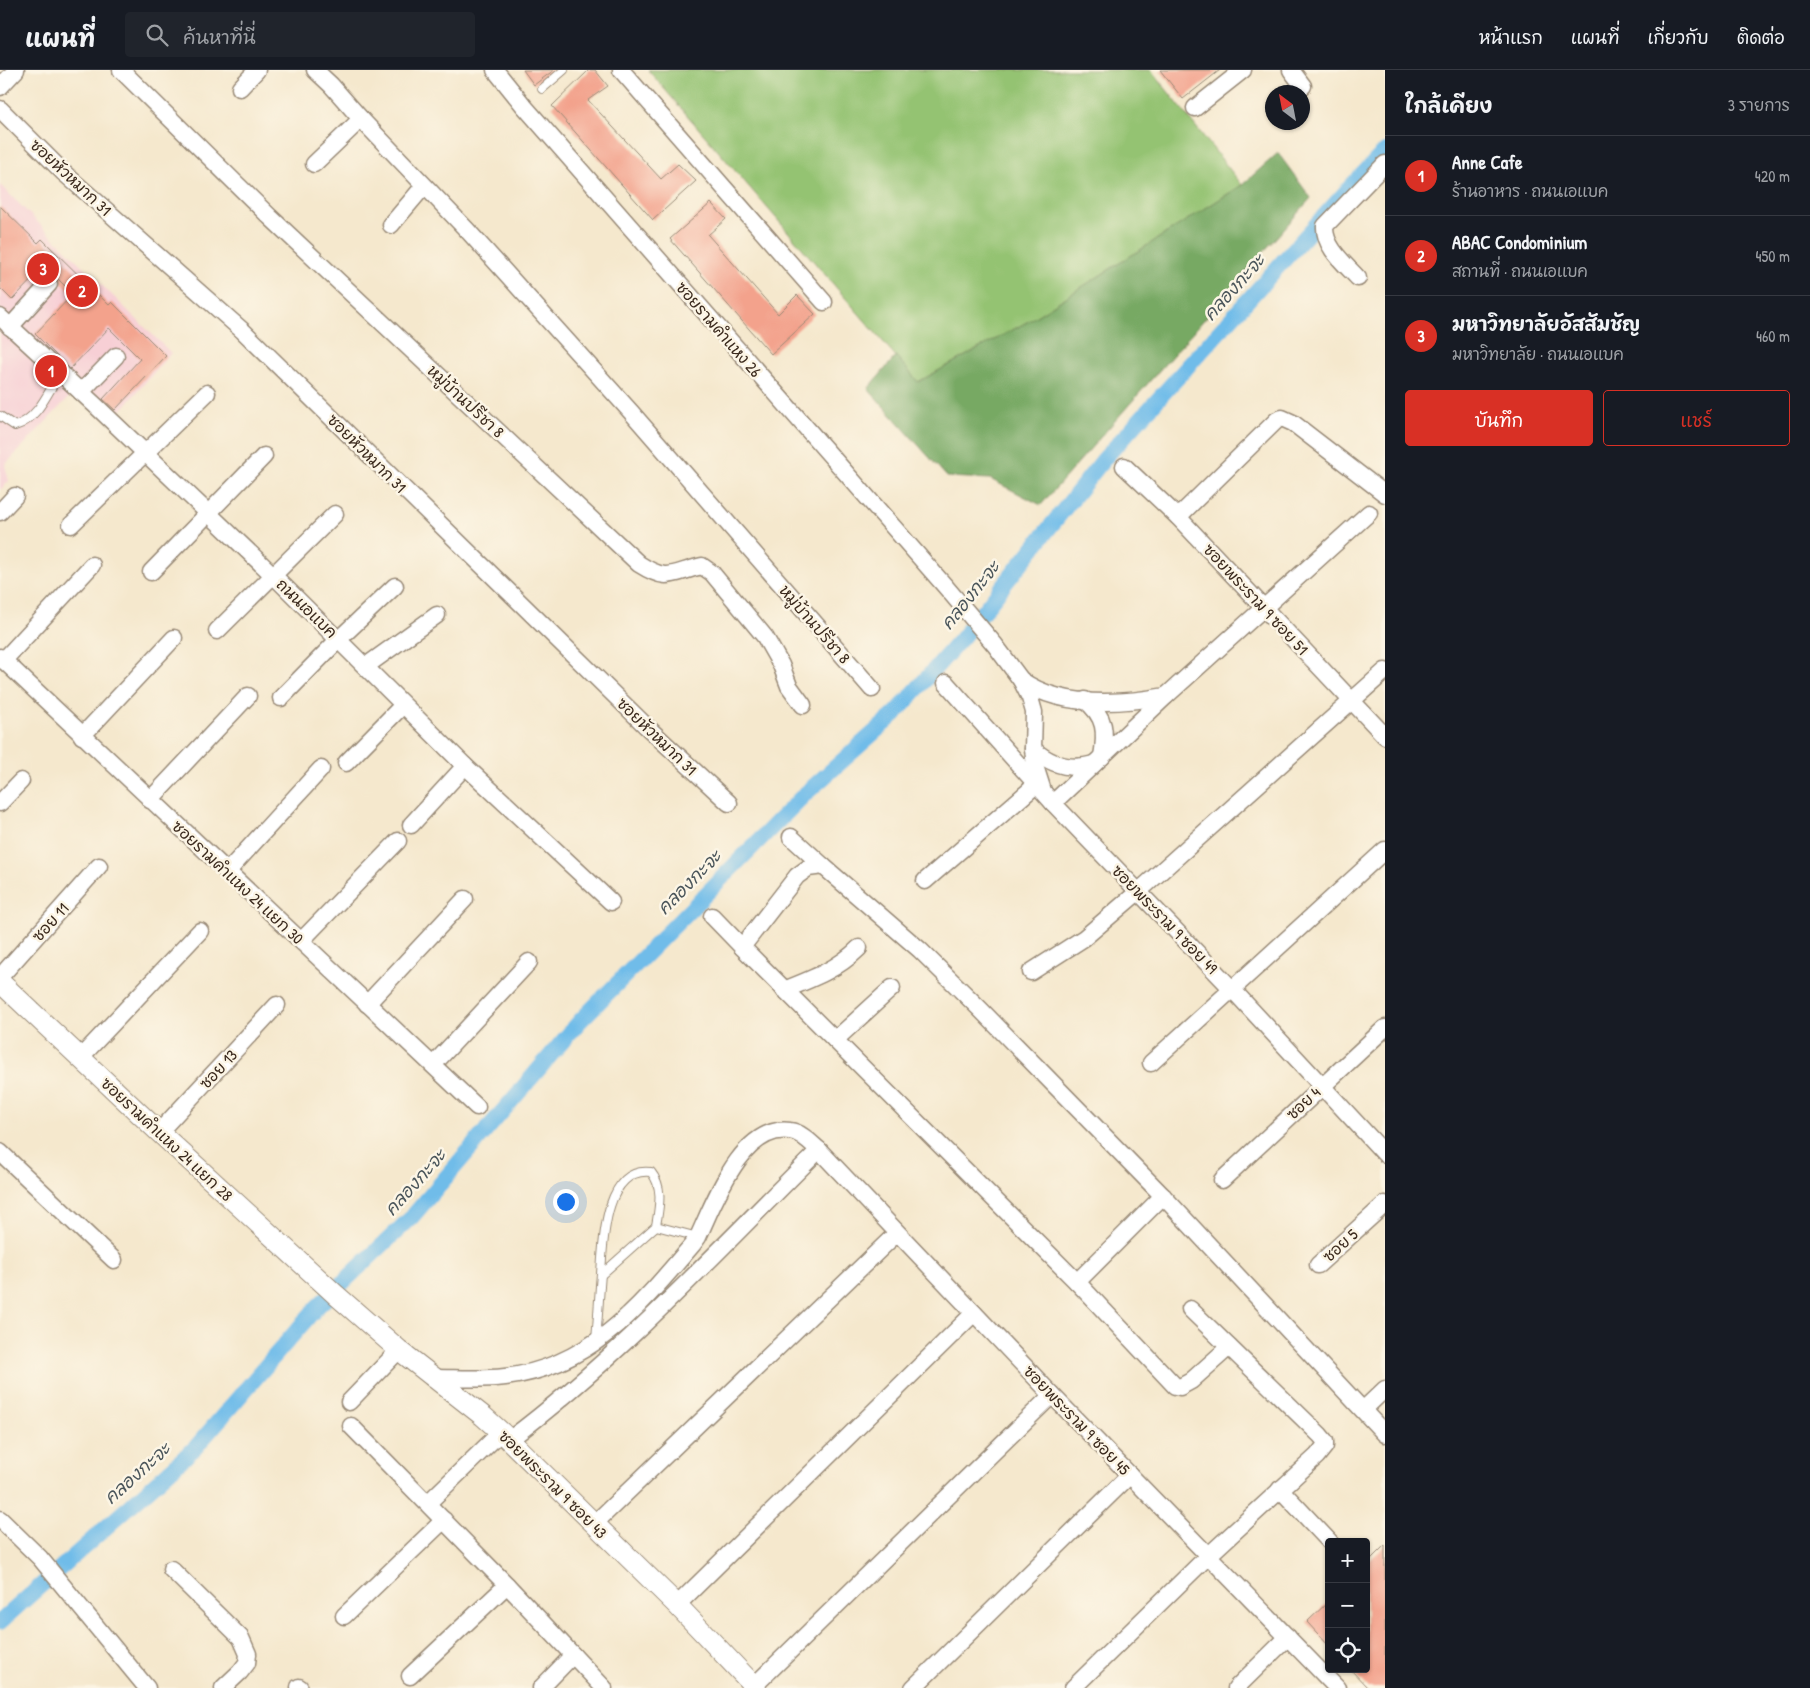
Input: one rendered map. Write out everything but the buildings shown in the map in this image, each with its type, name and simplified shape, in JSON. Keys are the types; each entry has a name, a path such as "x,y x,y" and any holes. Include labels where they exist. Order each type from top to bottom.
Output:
{"street":[{"path":"0,87 16,70"},
{"name":"หมู่บ้านปรีชา 8","path":"121,70 270,216 639,564 654,574 667,576 702,566 712,573 765,637 789,686 803,705"},
{"path":"240,88 257,70"},
{"name":"หมู่บ้านปรีชา 8","path":"315,70 468,230 631,412 872,689"},
{"name":"ซอยรามคำแหง 26","path":"495,70 655,256 945,586 995,645 1021,680"},
{"path":"620,70 824,302"},
{"path":"1195,108 1243,70"},
{"path":"1292,70 1302,85"},
{"name":"ซอยหัวหมาก 31","path":"0,109 64,173 243,331 611,692 729,804"},
{"path":"314,164 361,119"},
{"path":"1358,278 1329,245 1325,235 1325,226 1385,164"},
{"path":"391,225 424,186"},
{"path":"5,322 48,284"},
{"name":"ถนนเอแบค","path":"5,322 273,575 465,766 612,902"},
{"path":"80,392 116,356"},
{"path":"71,525 207,393"},
{"path":"1178,517 1277,420 1282,418 1293,422 1385,494"},
{"path":"151,572 264,456"},
{"name":"ซอยพระราม 9 ซอย 51","path":"1124,466 1178,517 1385,736"},
{"path":"0,512 15,496"},
{"path":"925,881 1045,793 1098,761 1166,696 1369,513"},
{"path":"217,631 334,514"},
{"path":"2,659 92,566"},
{"path":"281,698 338,638 395,586"},
{"path":"366,666 437,615"},
{"path":"82,736 174,638"},
{"name":"ซอยรามคำแหง 24 แยก 30","path":"2,659 477,1107"},
{"path":"1031,972 1084,938 1385,671"},
{"path":"1021,680 1042,692 1085,700 1139,701 1166,696"},
{"path":"1021,680 1030,698 1034,712 1033,749 1035,766 1045,793"},
{"name":"ซอยพระราม 9 ซอย 49","path":"946,683 1045,793 1232,989 1385,1154"},
{"path":"150,800 248,696"},
{"path":"1033,749 1041,756 1060,765 1082,768 1098,761 1104,742 1104,729 1102,721 1092,706 1085,700"},
{"path":"346,763 403,705"},
{"path":"411,825 465,766"},
{"path":"228,872 321,769"},
{"path":"0,803 22,782"},
{"path":"791,837 927,956 1163,1196 1385,1434"},
{"path":"300,941 398,841"},
{"path":"1151,1063 1385,850"},
{"name":"ซอย 11","path":"0,978 99,866"},
{"path":"742,947 797,876 808,868 823,866"},
{"path":"368,1004 465,899"},
{"path":"712,916 1077,1282 1175,1386 1180,1387 1191,1381 1229,1346"},
{"path":"80,1058 200,931"},
{"path":"784,990 831,970 846,961 859,948"},
{"path":"432,1065 529,962"},
{"name":"ซอยรามคำแหง 24 แยก 28","path":"0,982 336,1295"},
{"path":"835,1040 892,988"},
{"name":"ซอย 13","path":"159,1132 277,1005"},
{"name":"ซอย 4","path":"1222,1180 1385,1028"},
{"name":"ซอยพระราม 9 ซอย 45","path":"432,1378 481,1379 506,1377 562,1361 586,1350 616,1326 650,1294 698,1237 724,1182 738,1159 750,1146 765,1136 778,1131 791,1131 805,1138 818,1150 1052,1395 1337,1688"},
{"path":"428,1504 505,1436 553,1406 580,1382 670,1299 818,1150"},
{"path":"0,1152 114,1260"},
{"path":"1077,1282 1163,1196"},
{"name":"ซอย 5","path":"1318,1265 1385,1204"},
{"path":"594,1524 897,1233"},
{"path":"698,1237 716,1252"},
{"name":"ซอยพระราม 9 ซอย 43","path":"336,1295 432,1378 483,1416 505,1436 677,1605 755,1687"},
{"path":"1073,1688 1208,1556 1317,1456 1325,1446 1320,1435 1190,1309"},
{"path":"677,1605 974,1313"},
{"path":"349,1402 399,1350"},
{"path":"562,1361 580,1382"},
{"path":"1363,1410 1385,1389"},
{"path":"755,1687 1052,1395"},
{"path":"351,1426 507,1585 604,1688"},
{"path":"912,1688 1130,1475"},
{"path":"1280,1489 1326,1538"},
{"path":"0,1519 40,1558 148,1688"},
{"path":"344,1616 444,1520"},
{"path":"172,1569 241,1638 248,1654 247,1663 223,1688"},
{"path":"410,1676 507,1585"},
{"path":"1236,1688 1288,1637"},
{"path":"541,1688 573,1655"}],"lane":[{"path":"542,89 564,70"},
{"path":"0,416 15,426 26,423 36,412 60,373"},
{"path":"596,1342 601,1275 605,1223 610,1206 618,1188 630,1176 640,1170 651,1172 658,1180 660,1192 656,1226 601,1275"},
{"path":"656,1226 698,1237"}],"shaded area":[{"path":"0,185 171,353 116,416 73,393 5,465 9,481 0,490"}],"green space":[{"path":"648,70 1151,70 1242,185 1027,322 918,382"},
{"path":"1278,153 1311,198 1041,505 990,479 947,477 868,389 896,356 918,382 1027,322 1242,185"}],"waterway":[{"name":"คลองกะจะ","path":"0,1622 195,1448 317,1307 411,1218 580,1021 805,794 895,714 961,639 1104,459 1351,186 1385,151"}],"place":[{"name":"มหาวิทยาลัยอัสสัมชัญ","path":"43,269"},
{"name":"ABAC Condominium","path":"82,291"},
{"name":"Anne Cafe","path":"51,371"}]}
